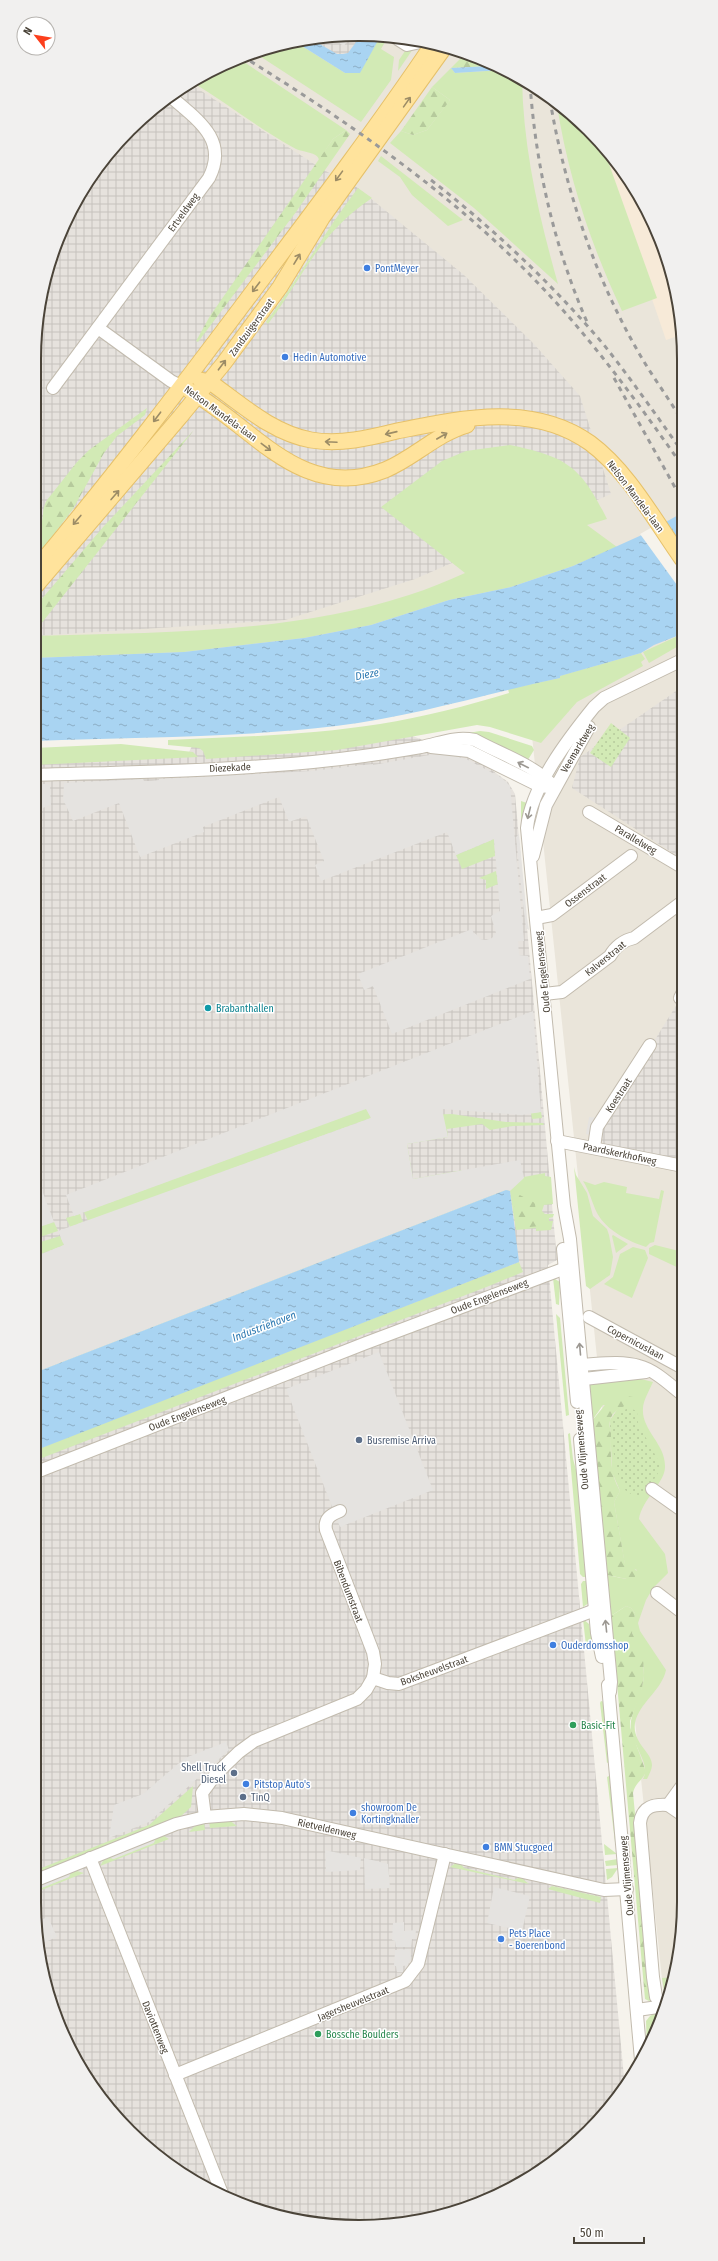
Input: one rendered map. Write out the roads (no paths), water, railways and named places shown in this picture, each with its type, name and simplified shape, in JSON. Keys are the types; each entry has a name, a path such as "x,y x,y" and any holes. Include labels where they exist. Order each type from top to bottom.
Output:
{"main road":[{"name":"Zandzuigerstraat","path":"41,563 90,505 181,386 325,194 429,49"},
{"name":"Zandzuigerstraat","path":"41,580 210,382 280,287 322,218 441,52"},
{"name":"Nelson Mandela-laan","path":"181,386 198,380 210,382 273,426 295,436 324,441 352,440 445,422 492,417 534,419 572,432 591,444 609,460 629,484 677,552"},
{"name":"Nelson Mandela-laan","path":"181,386 198,396 287,461 315,475 334,479 358,478 385,470 448,432 492,417"}],"street":[{"name":"Ertveldweg","path":"53,388 209,178 214,167 216,156 213,140 201,122 175,100"},
{"path":"98,328 162,375 181,386"},
{"name":"Veemarktweg","path":"543,782 594,707 604,698 618,693 677,663"},
{"name":"Veemarktweg","path":"554,787 585,732 618,693"},
{"name":"Diezekade","path":"41,775 285,764 331,760 424,746 456,738 475,740 543,782 554,787"},
{"name":"Oude Engelenseweg","path":"41,1470 568,1267 564,1206 544,994 527,842 528,817 543,782"},
{"name":"Oude Engelenseweg","path":"531,869 541,817 554,787"},
{"name":"Parallelweg","path":"590,812 677,865"},
{"name":"Ossenstraat","path":"536,918 552,915 631,856"},
{"name":"Kalverstraat","path":"544,994 562,992 610,956 613,950 628,940 634,938 677,906"},
{"name":"Koestraat","path":"594,1147 597,1127 650,1045"},
{"name":"Paardskerkhofweg","path":"557,1141 594,1147 677,1165"},
{"name":"Oude Vlijmenseweg","path":"568,1267 600,1608 611,1682 610,1692 640,2050"},
{"name":"Copernicuslaan","path":"589,1317 677,1362"},
{"name":"Copernicuslaan","path":"577,1365 627,1363 641,1366 677,1390"},
{"name":"Copernicuslaan","path":"579,1379 649,1371"},
{"path":"668,1383 677,1371"},
{"path":"652,1489 677,1507"},
{"name":"Bibendumstraat","path":"340,1511 328,1518 325,1524 326,1530 373,1652 375,1664 373,1678"},
{"path":"657,1593 677,1608"},
{"name":"Boksheuvelstraat","path":"373,1678 388,1683 398,1684 600,1608"},
{"path":"205,1817 202,1792 216,1774 238,1752 254,1741 358,1699 366,1690 373,1678"},
{"path":"677,1793 668,1805 677,1811"},
{"name":"Oude Vlijmenseweg","path":"660,2003 656,1997 653,1977 640,1823 641,1817 651,1805 668,1805"},
{"name":"Rietveldenweg","path":"41,1878 176,1824 205,1817 244,1814 282,1818 604,1890 627,1889"},
{"name":"Jagersheuvelstraat","path":"175,2075 406,1981 418,1964 445,1854"},
{"name":"Daviottenweg","path":"90,1858 220,2188"},
{"path":"637,2010 658,2008"}],"water":[{"path":"357,41 377,42 360,73 345,73 302,46 319,44 337,54 348,53"},
{"path":"484,66 493,71 455,73 451,68"},
{"name":"Dieze","path":"677,516 677,636 654,645 641,653 560,676 560,678 420,711 364,722 261,733 41,741 41,658 184,652 304,638 371,625 449,600 511,587 573,566 644,534"},
{"name":"Industriehaven","path":"506,1190 510,1191 519,1262 41,1448 41,1370"}],"railway":[{"path":"249,61 365,137 444,196 481,228 517,262 569,317 635,399 677,458"},
{"path":"531,92 537,146 548,206 565,264 587,322"},
{"path":"551,106 564,167 584,234 597,267 626,330 677,413"},
{"path":"431,180 500,238 564,300 604,345 677,444"},
{"path":"614,378 677,491"}],"place":[{"name":"PontMeyer","path":"367,268"},
{"name":"Hedin Automotive","path":"285,357"},
{"name":"Brabanthallen","path":"208,1008"},
{"name":"Busremise Arriva","path":"359,1440"},
{"name":"Ouderdomsshop","path":"553,1645"},
{"name":"Basic-Fit","path":"573,1725"},
{"name":"Shell Truck Diesel","path":"234,1773"},
{"name":"Pitstop Auto's","path":"246,1784"},
{"name":"TinQ","path":"243,1797"},
{"name":"showroom De Kortingknaller","path":"353,1813"},
{"name":"BMN Stucgoed","path":"486,1847"},
{"name":"Pets Place - Boerenbond","path":"501,1939"},
{"name":"Bossche Boulders","path":"318,2034"}]}
